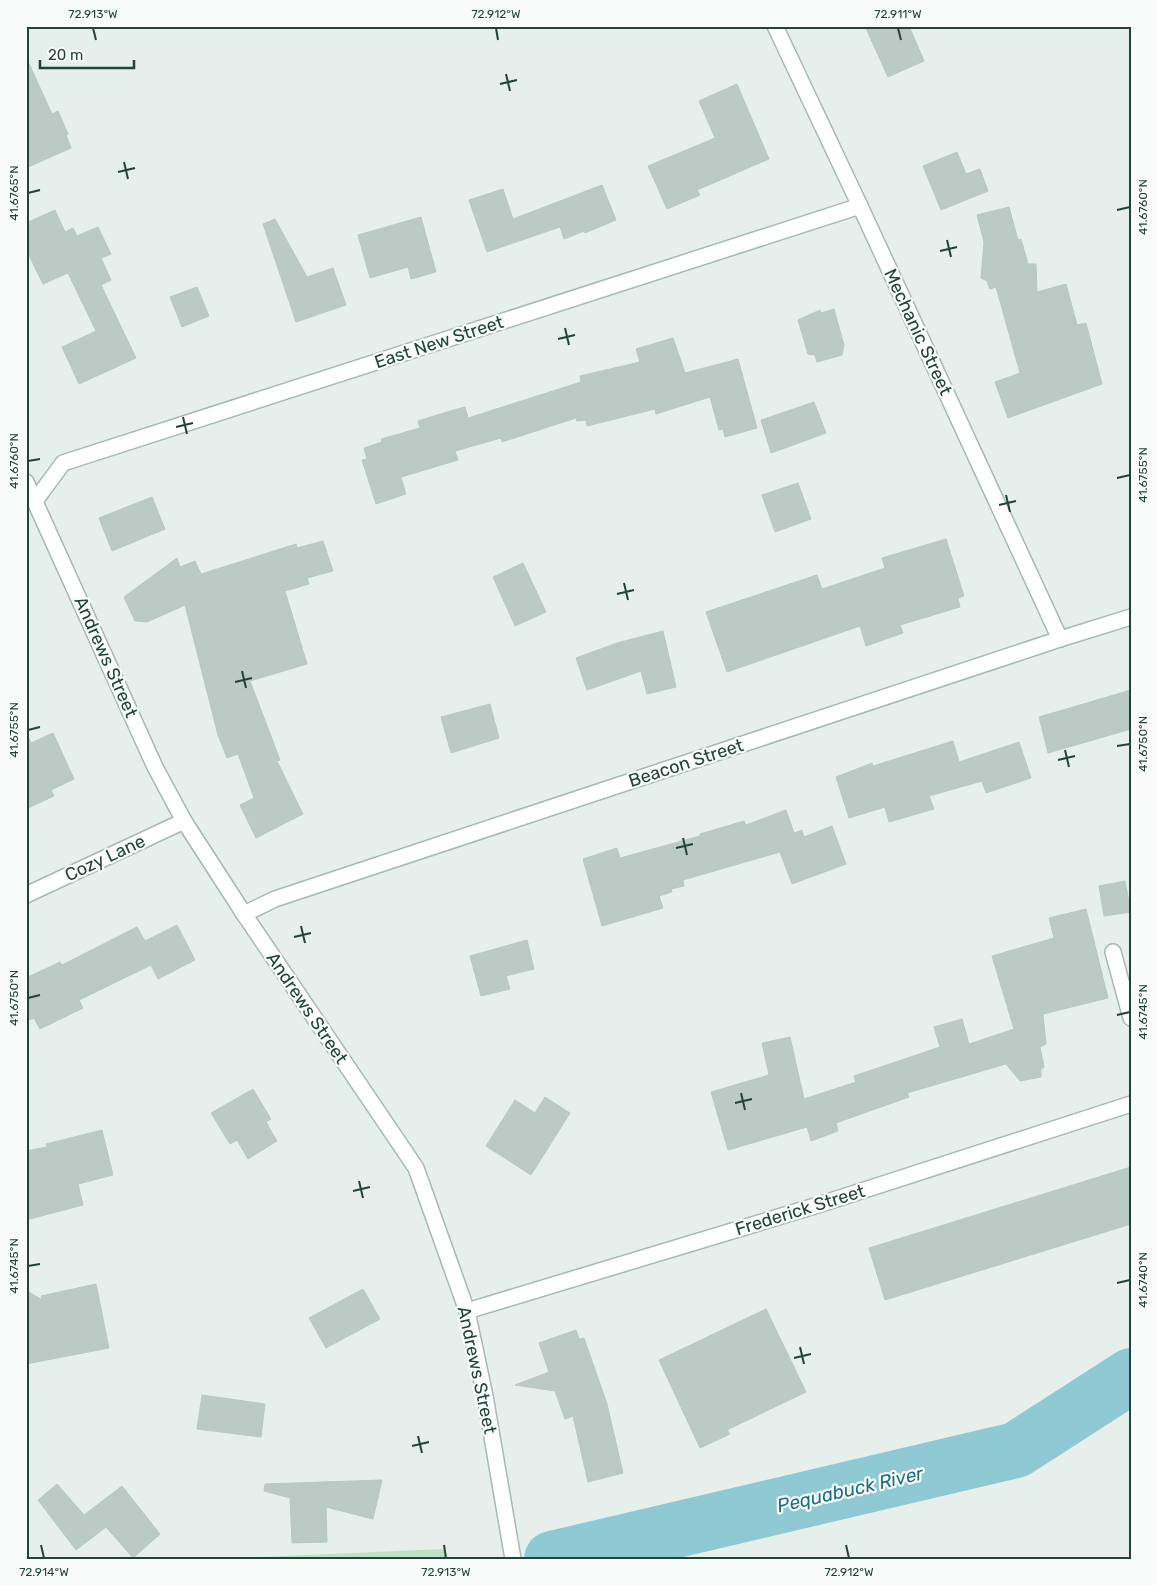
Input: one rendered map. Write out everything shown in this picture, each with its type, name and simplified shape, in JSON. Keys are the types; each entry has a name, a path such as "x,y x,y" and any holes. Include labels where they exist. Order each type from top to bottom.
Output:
{"street":[{"name":"Mechanic Street","path":"774,26 860,206 1060,639"},
{"name":"East New Street","path":"36,501 63,463 860,206"},
{"name":"Andrews Street","path":"26,482 155,767 184,821 244,914 416,1168 467,1311 485,1396 514,1559"},
{"name":"Beacon Street","path":"244,914 275,899 1131,617"},
{"name":"Cozy Lane","path":"26,895 184,821"},
{"path":"1113,952 1131,1018"},
{"name":"Frederick Street","path":"467,1311 818,1205 1131,1104"}],"green space":[{"path":"443,1549 447,1559 216,1559"}],"building":[{"path":"865,26 909,26 924,61 888,77"},
{"path":"26,57 52,114 58,111 68,134 66,135 71,148 26,168"},
{"path":"737,84 769,159 697,190 700,195 667,209 648,166 715,138 699,101"},
{"path":"957,152 966,174 980,169 988,191 941,210 923,166"},
{"path":"602,185 616,220 585,233 584,231 564,239 560,227 487,252 469,200 503,189 513,219"},
{"path":"1009,207 1018,240 1021,239 1028,264 1036,264 1037,292 1066,284 1077,325 1086,323 1102,384 1008,418 995,382 1020,373 996,287 990,289 987,281 981,278 984,242 977,215"},
{"path":"55,210 65,232 73,228 77,236 98,227 111,254 101,258 111,280 101,285 136,358 79,384 62,347 96,331 68,273 43,284 26,249 26,223"},
{"path":"421,217 436,272 411,279 408,267 370,278 358,235"},
{"path":"275,219 307,277 333,268 346,305 296,322 263,224"},
{"path":"197,287 209,316 182,327 170,297"},
{"path":"834,309 844,345 842,355 817,362 815,355 808,354 798,320 820,310 821,313"},
{"path":"673,338 685,373 738,359 757,428 725,437 723,429 719,430 710,397 656,414 655,409 587,426 586,420 577,421 576,418 502,442 501,438 455,451 458,460 401,477 406,494 376,504 362,460 367,459 364,448 382,442 381,439 420,428 418,421 450,411 465,407 468,418 581,382 580,376 640,362 636,349"},
{"path":"814,402 826,433 771,453 761,420"},
{"path":"798,483 811,519 775,532 762,495"},
{"path":"152,497 165,529 112,551 99,518"},
{"path":"946,539 964,596 958,598 960,607 900,625 903,633 866,646 860,626 727,672 706,612 817,575 822,589 885,568 882,558"},
{"path":"323,541 333,571 307,578 309,584 285,591 307,664 250,681 280,760 277,761 303,814 256,838 240,805 254,798 238,754 227,758 218,735 185,605 147,622 135,621 124,597 177,558 180,567 195,561 201,574 296,544 297,548"},
{"path":"523,563 546,612 515,626 493,577"},
{"path":"663,631 676,687 647,694 641,671 587,690 576,658 617,643"},
{"path":"1131,690 1131,729 1048,753 1039,717"},
{"path":"490,704 499,738 451,753 441,717"},
{"path":"26,732 31,743 53,733 74,779 51,790 54,796 26,809"},
{"path":"953,741 959,762 1019,742 1031,778 986,793 982,781 929,796 934,809 889,822 885,807 849,818 836,777 872,763 873,766"},
{"path":"786,810 794,833 802,830 804,837 832,826 846,864 792,884 780,852 683,880 684,886 671,889 672,892 659,896 663,908 602,926 583,859 617,848 620,858 700,836 700,834 744,821 746,825"},
{"path":"1125,881 1131,912 1104,916 1099,886"},
{"path":"1086,909 1108,998 1043,1014 1046,1044 1040,1047 1044,1067 1041,1069 1041,1077 1020,1081 1006,1064 907,1093 909,1097 836,1123 838,1131 811,1141 807,1127 728,1150 711,1092 769,1075 762,1043 790,1037 804,1099 856,1082 854,1076 940,1047 934,1027 962,1019 969,1044 1014,1029 992,956 1054,938 1049,918"},
{"path":"177,925 195,960 158,979 151,965 79,1000 83,1008 40,1029 34,1018 26,1021 26,978 60,962 62,965 137,927 145,941"},
{"path":"527,940 534,969 506,976 510,989 481,996 470,956"},
{"path":"253,1089 271,1119 266,1122 277,1141 248,1159 237,1140 230,1144 211,1113"},
{"path":"545,1097 570,1113 531,1175 486,1146 515,1100 535,1113"},
{"path":"102,1130 113,1175 78,1184 83,1205 26,1220 26,1151 47,1147 46,1144"},
{"path":"1131,1167 1131,1224 885,1300 869,1248"},
{"path":"96,1284 109,1348 26,1364 26,1290 42,1300 41,1296"},
{"path":"363,1289 380,1319 326,1348 309,1318"},
{"path":"766,1309 806,1392 727,1430 730,1434 700,1448 659,1360"},
{"path":"576,1330 579,1339 584,1338 607,1404 623,1473 588,1482 573,1416 565,1419 555,1391 515,1385 549,1372 539,1343"},
{"path":"202,1395 265,1404 261,1437 197,1429"},
{"path":"382,1480 373,1519 326,1507 327,1542 292,1543 290,1498 264,1491 265,1484"},
{"path":"57,1484 84,1515 122,1486 160,1534 133,1558 106,1527 76,1550 38,1500"}],"waterway":[{"name":"Pequabuck River","path":"552,1559 1016,1450 1131,1376"}]}
